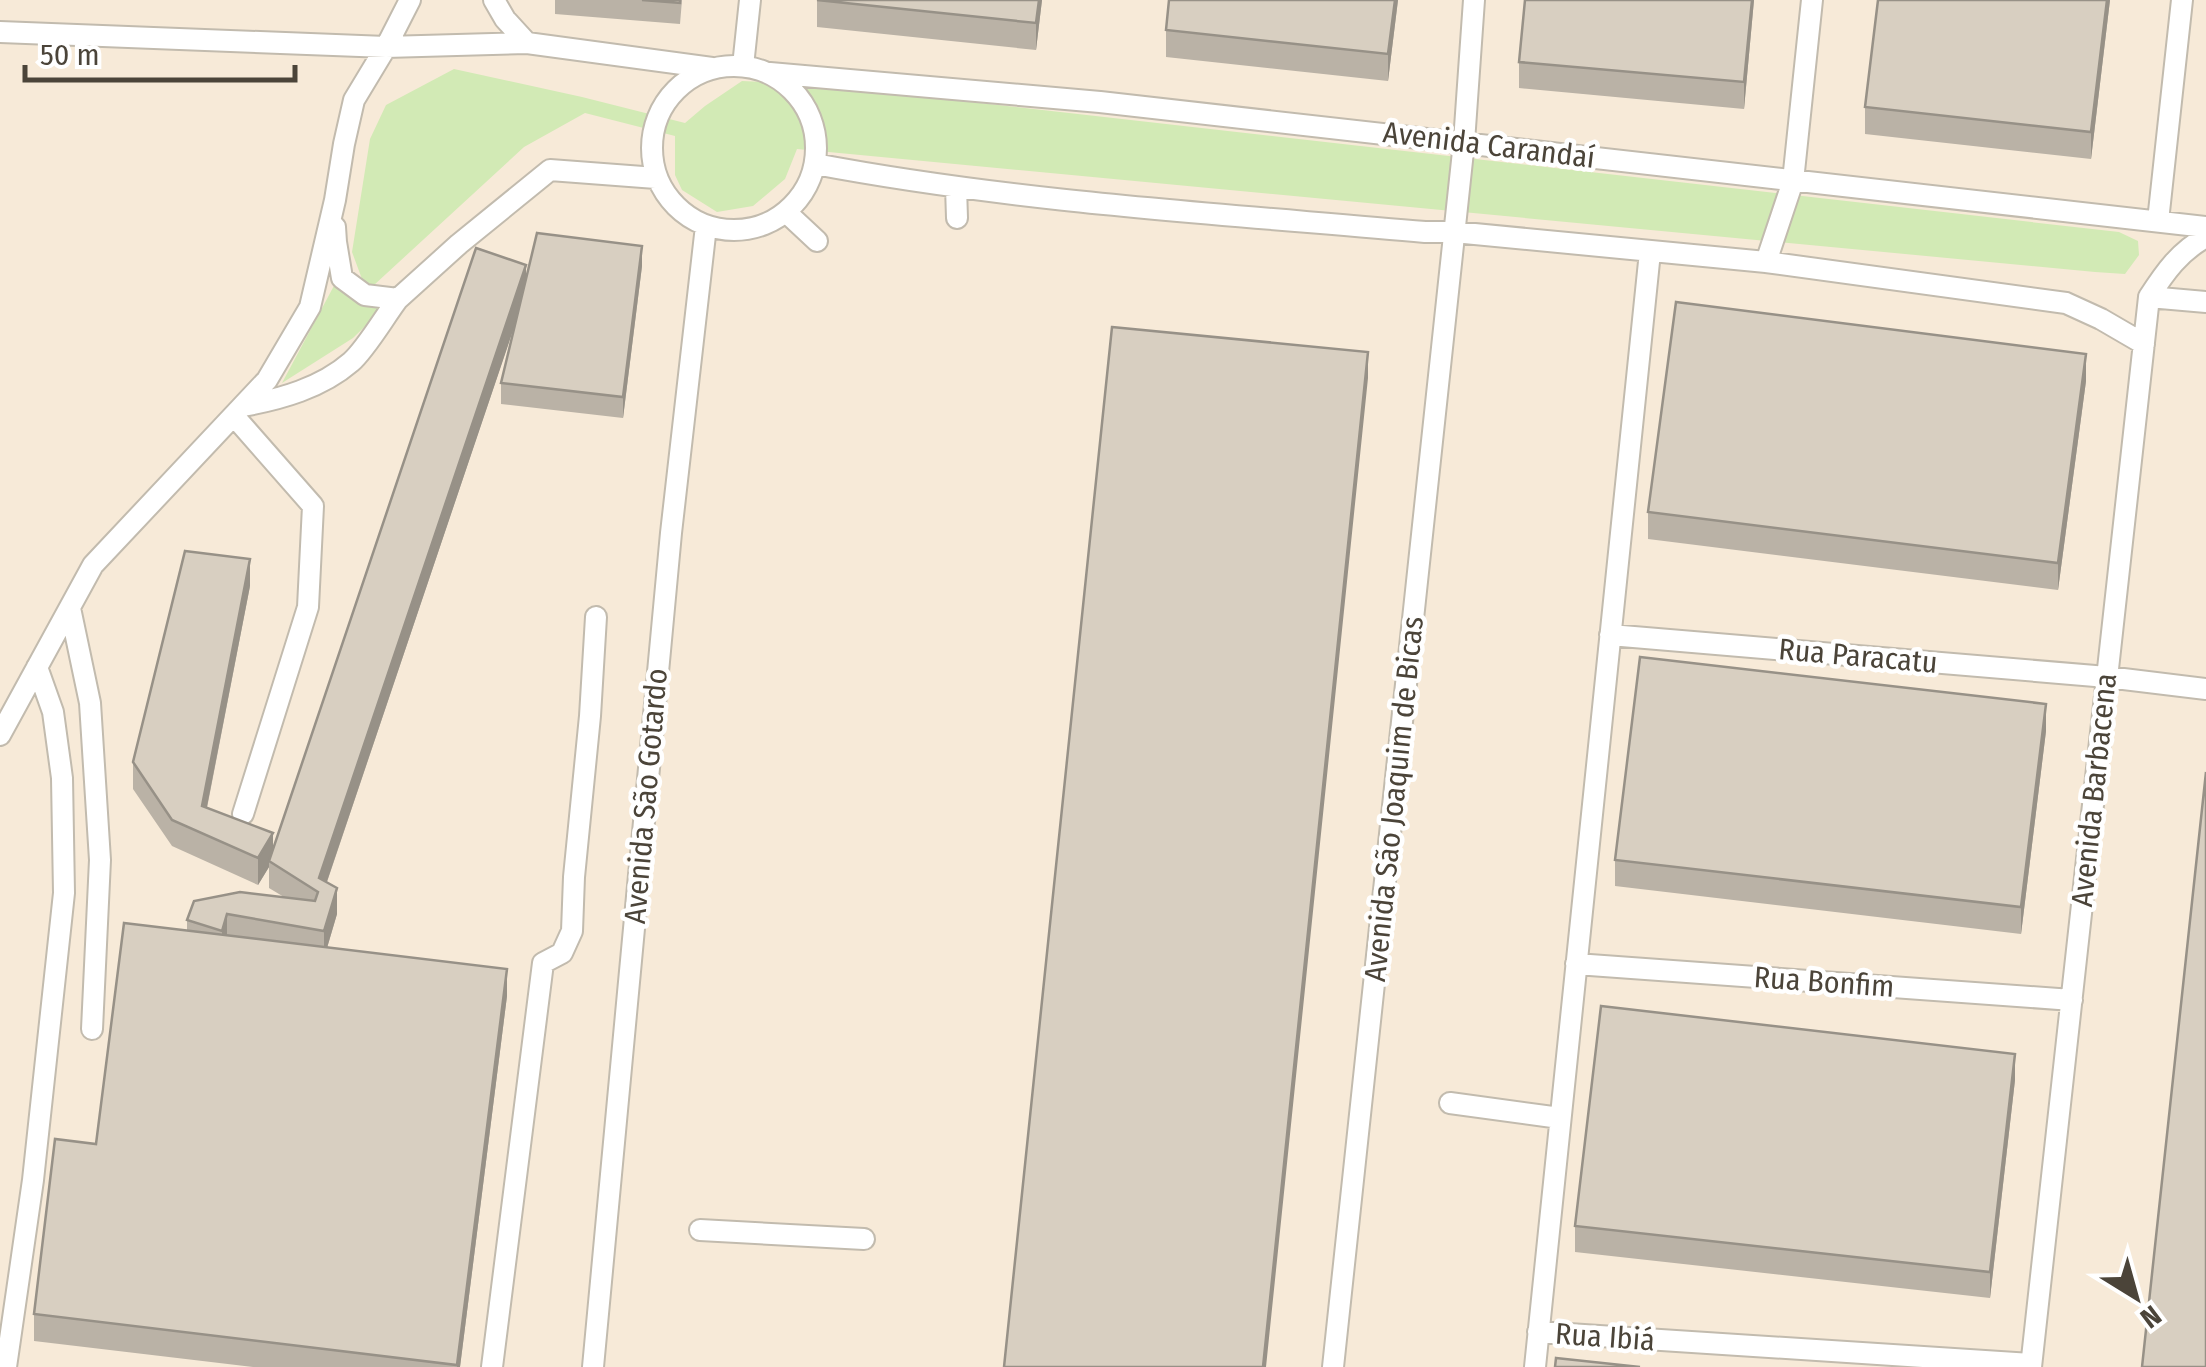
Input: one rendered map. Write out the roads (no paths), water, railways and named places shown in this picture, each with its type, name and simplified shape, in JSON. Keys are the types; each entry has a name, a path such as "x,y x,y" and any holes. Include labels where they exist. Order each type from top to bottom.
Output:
{"lane":[{"path":"0,734 94,564 267,380 310,308 354,100 410,0"},
{"path":"494,0 527,43"},
{"path":"743,66 750,0"},
{"name":"Avenida São Joaquim de Bicas","path":"1333,1367 1464,142 1474,0"},
{"path":"1766,262 1793,181 1812,0"},
{"path":"2158,221 2182,0"},
{"path":"0,32 386,47 527,43 712,68 743,66 770,73 792,89 808,110 816,136 815,164 806,191 786,212 762,226 734,231 706,226 685,216 668,199 656,178 653,133 660,111 673,92 691,77 712,68"},
{"name":"Avenida Carandaí","path":"770,73 1100,102 2206,227"},
{"path":"815,164 894,179 1090,202 1766,262 2066,304 2144,344"},
{"path":"238,411 308,389 352,361 398,299 458,244 550,170 656,178"},
{"path":"956,186 957,218"},
{"path":"335,200 342,278 365,295 398,299"},
{"path":"786,212 817,242"},
{"name":"Avenida São Gotardo","path":"593,1367 669,553 706,226"},
{"path":"2206,237 2172,263 2149,297 2206,302"},
{"path":"1534,1367 1650,252"},
{"name":"Avenida Barbacena","path":"2031,1366 2149,297"},
{"path":"238,411 313,506 308,607 243,814"},
{"path":"70,608 90,703 100,860 92,1029"},
{"name":"Avenida São Gotardo","path":"492,1367 543,964 562,953 572,930 596,617"},
{"name":"Rua Paracatu","path":"1610,635 2107,677 2206,689"},
{"path":"6,1367 33,1180 64,893 62,778 53,712 37,667"},
{"name":"Rua Bonfim","path":"1576,964 2072,1000"},
{"path":"1450,1103 1560,1118"},
{"path":"700,1230 864,1240"},
{"name":"Rua Ibiá","path":"1538,1332 2031,1366"}]}
